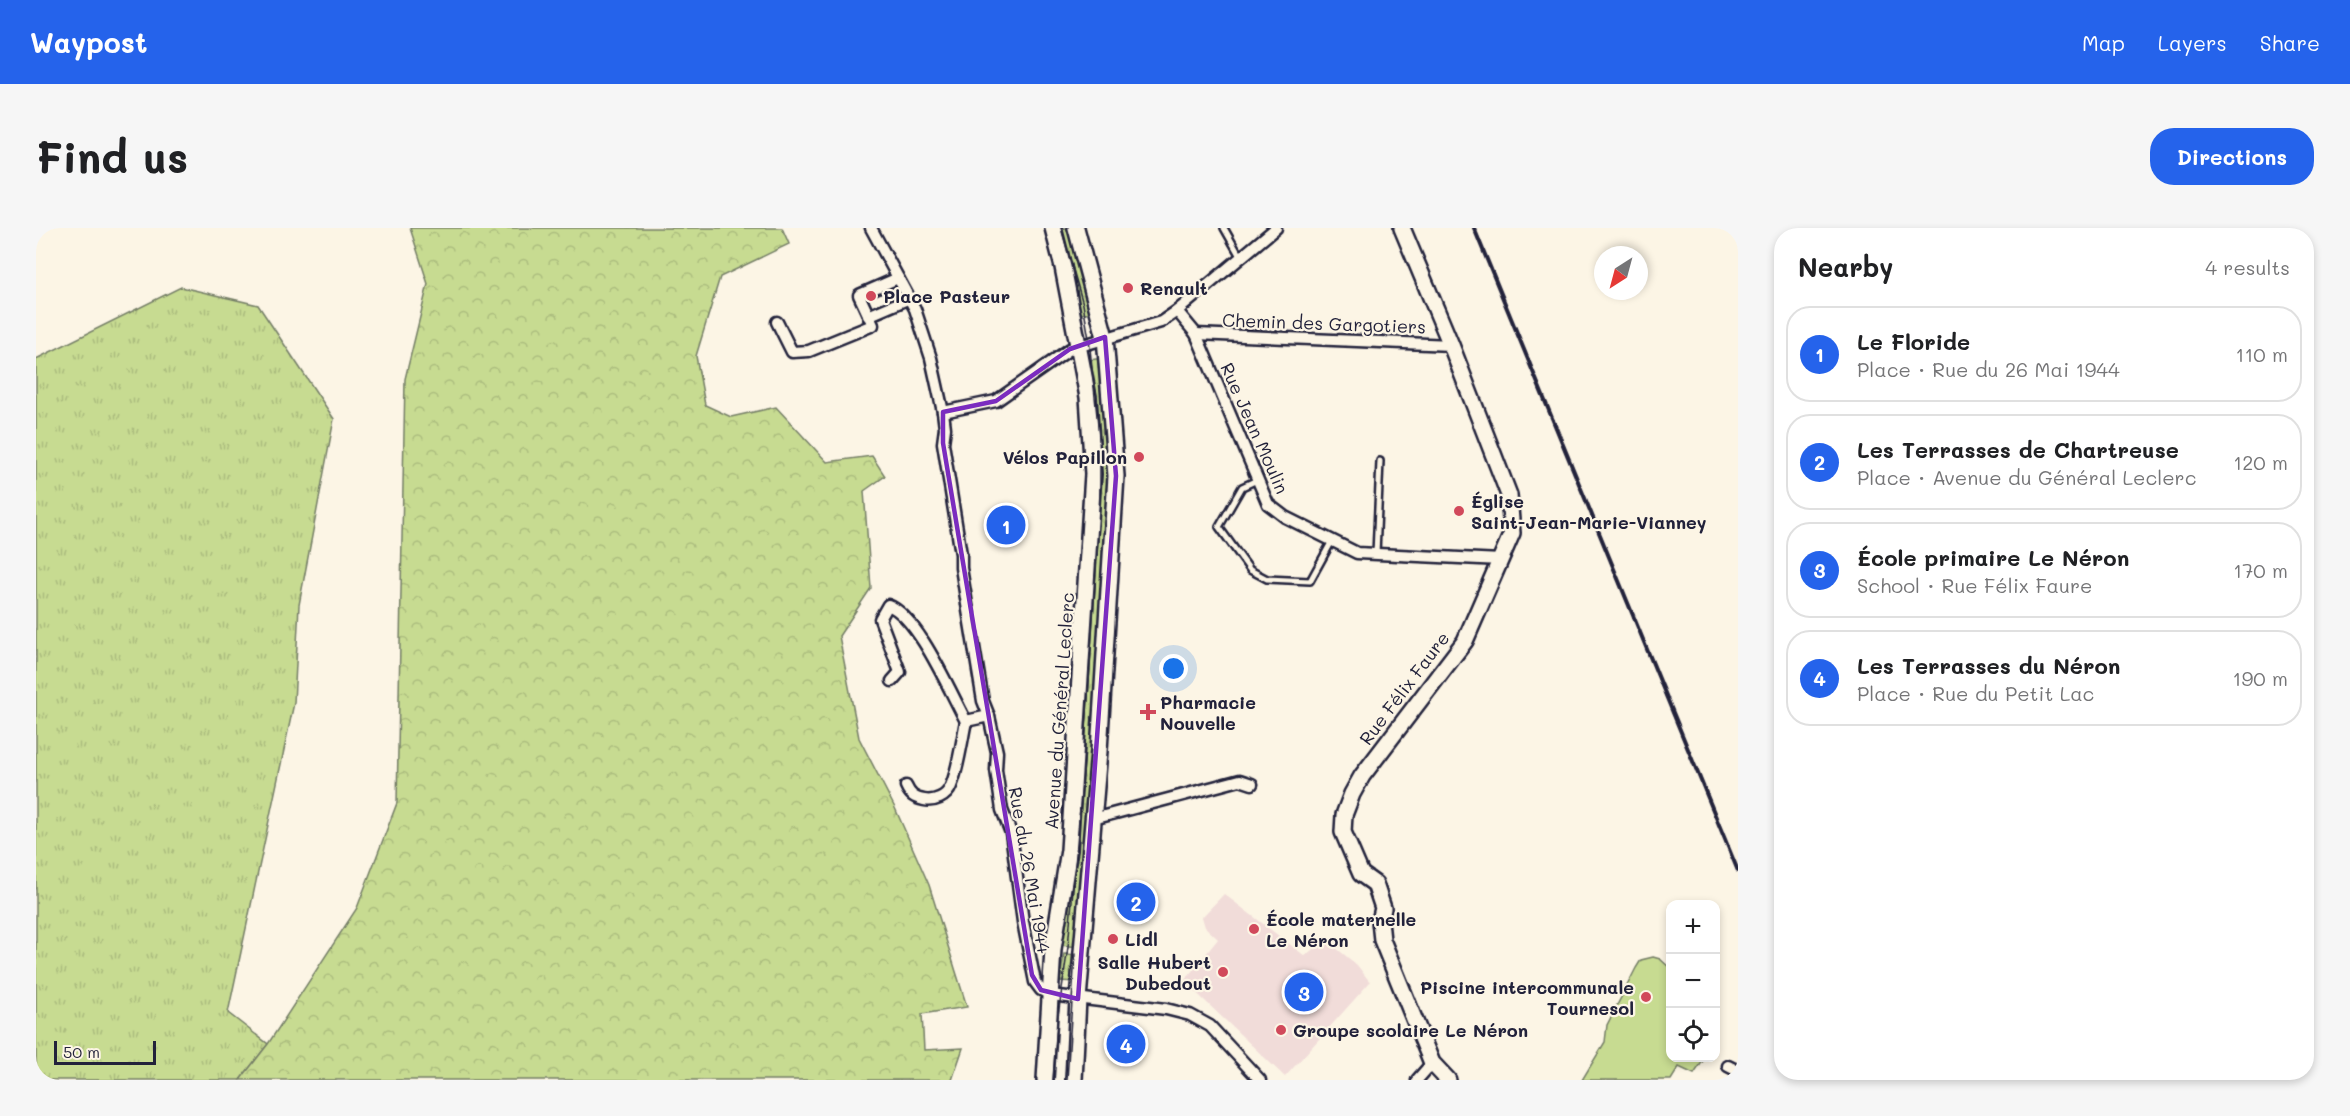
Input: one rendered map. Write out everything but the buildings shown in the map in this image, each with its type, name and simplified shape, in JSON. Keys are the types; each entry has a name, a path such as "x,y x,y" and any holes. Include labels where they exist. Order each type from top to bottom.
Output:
{"main road":[{"name":"Avenue du Général Leclerc","path":"1045,1080 1053,949 1069,850 1092,504 1092,445 1088,397 1074,347 1063,267 1053,228"},
{"path":"1074,1080 1116,476 1105,337 1076,228"},
{"name":"Rue Félix Faure","path":"1401,228 1451,345 1509,495 1512,533 1465,641 1362,776 1344,815 1343,832 1348,849 1361,874 1375,884 1383,908 1380,921 1382,940 1432,1063"},
{"path":"1432,1063 1448,1080"}],"street":[{"name":"Rue du 26 Mai 1944","path":"871,228 910,298 931,358 943,412 945,428 943,443 962,554 961,568 983,701 989,716 997,752 996,770 1002,810 1011,833 1032,975 1041,990 1051,994"},
{"path":"943,412 996,401 1074,347 1105,337 1119,336 1161,322 1276,228"},
{"path":"777,321 792,352 800,353 873,325 859,295 898,278"},
{"path":"868,316 910,298"},
{"name":"Rue Jean Moulin","path":"1177,311 1196,334 1268,504 1285,517 1357,553 1376,556 1501,560"},
{"name":"Chemin des Gargotiers","path":"1196,334 1451,345"},
{"path":"892,681 900,672 880,619 888,605 896,608 913,624 966,722 951,788 941,798 929,801 910,794 906,786"},
{"path":"966,722 989,716"},
{"path":"1093,819 1240,780 1252,784"},
{"path":"1051,994 1166,1009 1190,1015 1210,1026 1260,1080"},
{"path":"1417,1080 1432,1063"}],"lane":[{"path":"1224,228 1241,258"},
{"path":"1376,556 1380,461"},
{"path":"1257,480 1242,487 1219,527 1250,570 1267,579 1310,581 1332,541"}],"highlighted area":[{"path":"1105,337 1116,476 1078,999 1041,990 1032,975 943,443 943,412 996,401 1070,349"}],"shaded area":[{"name":"Groupe scolaire Le Néron","path":"1224,894 1305,956 1325,939 1357,965 1370,982 1285,1077 1184,981 1218,939 1205,927 1202,917"}],"green space":[{"path":"410,228 782,228 789,244 720,277 696,356 705,405 731,417 776,407 827,462 872,456 885,476 864,491 871,588 839,636 859,738 895,808 929,885 967,1007 922,1014 924,1050 963,1048 952,1080 240,1080 268,1044 357,908 397,803 405,379 428,284"},
{"path":"1056,228 1072,228 1094,311 1077,315"},
{"path":"181,287 258,305 334,419 299,605 294,703 228,1013 268,1044 240,1080 36,1080 36,359"},
{"path":"1104,358 1112,476 1079,947 1061,945 1070,887 1089,360"},
{"path":"1064,954 1079,955 1077,982 1060,981"},
{"name":"Piscine intercommunale Tournesol","path":"1653,957 1666,964 1666,1062 1702,1062 1694,1074 1679,1067 1671,1080 1582,1080 1605,1042 1607,1025 1641,960"}],"tram line":[{"path":"1053,1080 1057,1023 1068,947 1084,762 1100,504 1100,445 1089,339 1083,304 1061,228"},
{"path":"1067,1080 1075,954"}],"railway":[{"path":"1474,228 1738,871"}],"place":[{"name":"Renault","path":"1128,288"},
{"name":"Place Pasteur","path":"871,296"},
{"name":"Vélos Papillon","path":"1139,457"},
{"name":"Église Saint-Jean-Marie-Vianney","path":"1459,511"},
{"name":"Le Floride","path":"1006,525"},
{"name":"Pharmacie Nouvelle","path":"1148,712"},
{"name":"Les Terrasses de Chartreuse","path":"1136,902"},
{"name":"École maternelle Le Néron","path":"1254,929"},
{"name":"Lidl","path":"1113,939"},
{"name":"Salle Hubert Dubedout","path":"1223,972"},
{"name":"École primaire Le Néron","path":"1304,992"},
{"name":"Piscine intercommunale Tournesol","path":"1646,997"},
{"name":"Groupe scolaire Le Néron","path":"1281,1030"},
{"name":"Les Terrasses du Néron","path":"1126,1044"}]}
